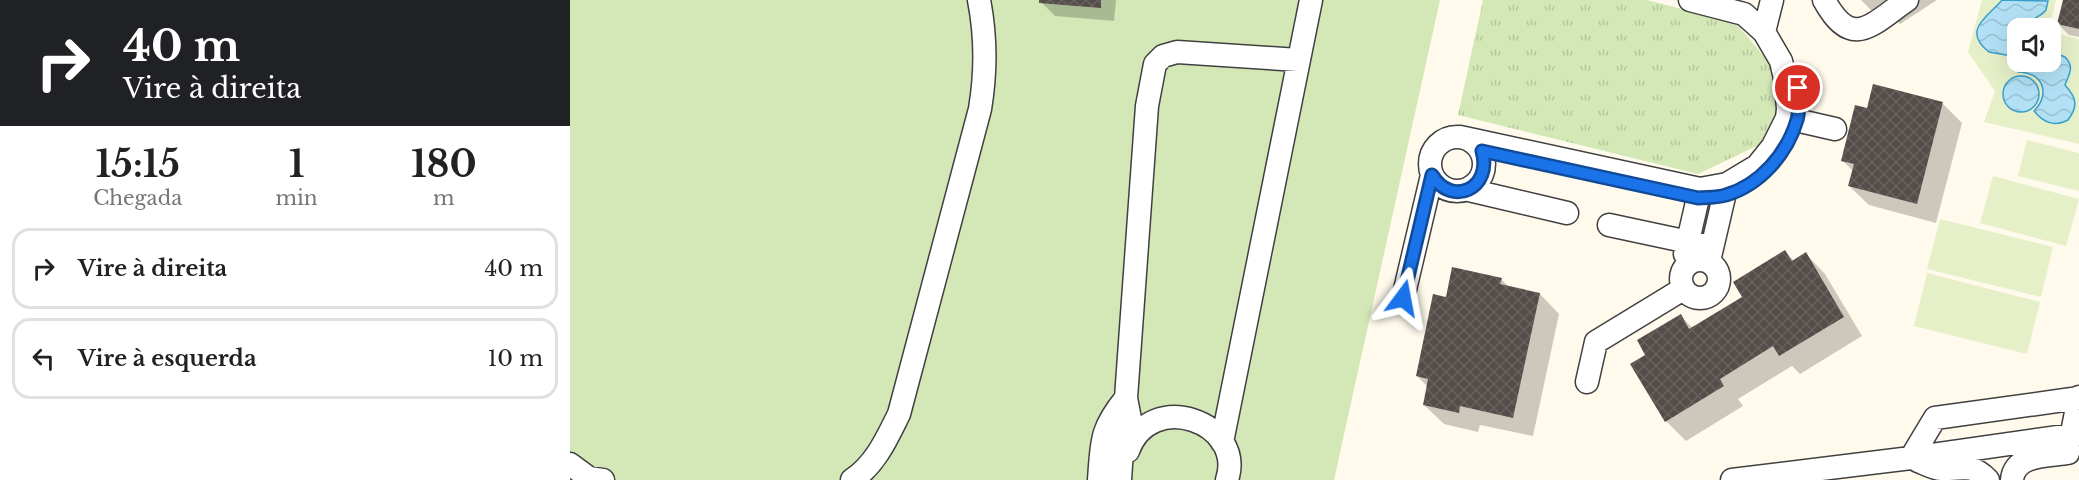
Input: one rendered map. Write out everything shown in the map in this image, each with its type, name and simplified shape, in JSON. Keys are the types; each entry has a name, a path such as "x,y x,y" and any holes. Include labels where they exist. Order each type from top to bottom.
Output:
{"street":[{"path":"852,480 875,459 899,414 980,109 985,81 983,22 979,0"},
{"path":"1222,442 1311,0"},
{"path":"1567,213 1469,190 1451,191 1437,182 1432,175 1431,156 1436,148 1451,137 1460,137 1469,139 1482,151 1699,193 1726,190 1756,166 1792,119 1781,61 1768,17 1745,4 1690,0"},
{"path":"1824,0 1840,24 1863,30 1907,0"},
{"path":"1120,480 1123,435 1125,429 1131,424 1126,398 1147,106 1155,64 1163,56 1177,52 1298,60"},
{"path":"1792,119 1835,129"},
{"path":"1460,137 1699,193"},
{"path":"1469,190 1482,178 1484,169 1482,151"},
{"path":"1403,298 1432,175"},
{"path":"1699,193 1688,242 1683,280 1693,298 1706,298 1716,290 1719,278 1711,255 1726,190"},
{"path":"1609,225 1688,242 1711,255"},
{"path":"1587,382 1596,342 1683,280 1691,262 1711,255"},
{"path":"1099,480 1102,436 1109,421 1126,398"},
{"path":"1911,458 1935,418 2079,398 2075,434 2068,453 2026,459 2013,474 2012,480"},
{"path":"1126,480 1125,465 1129,448 1138,434 1150,423 1166,417 1182,416 1212,429 1222,442 1228,457 1227,480"},
{"path":"1732,480 1911,458 2075,434"},
{"path":"1911,458 1940,469 1969,467 1980,471 1988,480"},
{"path":"570,464 587,479"}],"green space":[{"path":"570,0 1440,0 1334,480 570,480"},
{"path":"1483,0 1647,0 1736,23 1772,66 1776,115 1763,143 1698,174 1458,115"},
{"path":"1982,0 2056,0 2052,18 2007,18 2007,72 2061,72 2061,34 2079,39 2079,144 1984,122 1995,91 1968,52"},
{"path":"2027,140 2079,153 2079,191 2018,176"},
{"path":"1993,176 2079,199 2066,246 1980,223"},
{"path":"1940,219 2053,247 2041,297 1927,269"},
{"path":"1927,273 2040,302 2027,354 1914,326"}],"water":[{"path":"2002,0 2048,1 2046,10 2036,18 2007,18 2007,55 1989,52 1981,44 1977,37 1977,30 1984,18"},
{"path":"2061,55 2065,57 2070,64 2070,71 2065,85 2075,102 2074,110 2068,120 2050,123 2034,111 2042,98 2042,85 2039,80 2027,73 2018,72 2061,72"},
{"path":"2021,76 2034,81 2039,94 2034,107 2021,112 2008,107 2003,94 2008,81"}],"building":[{"path":"1039,0 1101,0 1101,8 1039,3"},
{"path":"2063,0 2079,0 2079,29 2061,25 2061,18 2058,18"},
{"path":"1873,84 1943,102 1917,204 1848,186 1854,164 1841,161 1855,105 1867,108"},
{"path":"1785,250 1792,261 1806,252 1844,317 1779,356 1773,346 1720,379 1724,386 1665,422 1630,364 1645,355 1637,340 1681,314 1689,329 1742,297 1733,282"},
{"path":"1452,267 1502,278 1500,284 1540,293 1513,418 1460,406 1459,413 1423,405 1428,379 1416,376 1433,294 1446,297"}],"route":[{"path":"1403,298 1432,175 1443,188 1460,192 1469,190 1482,178 1484,169 1482,151 1698,198 1724,196 1760,177 1773,165 1797,120 1798,88"}]}
